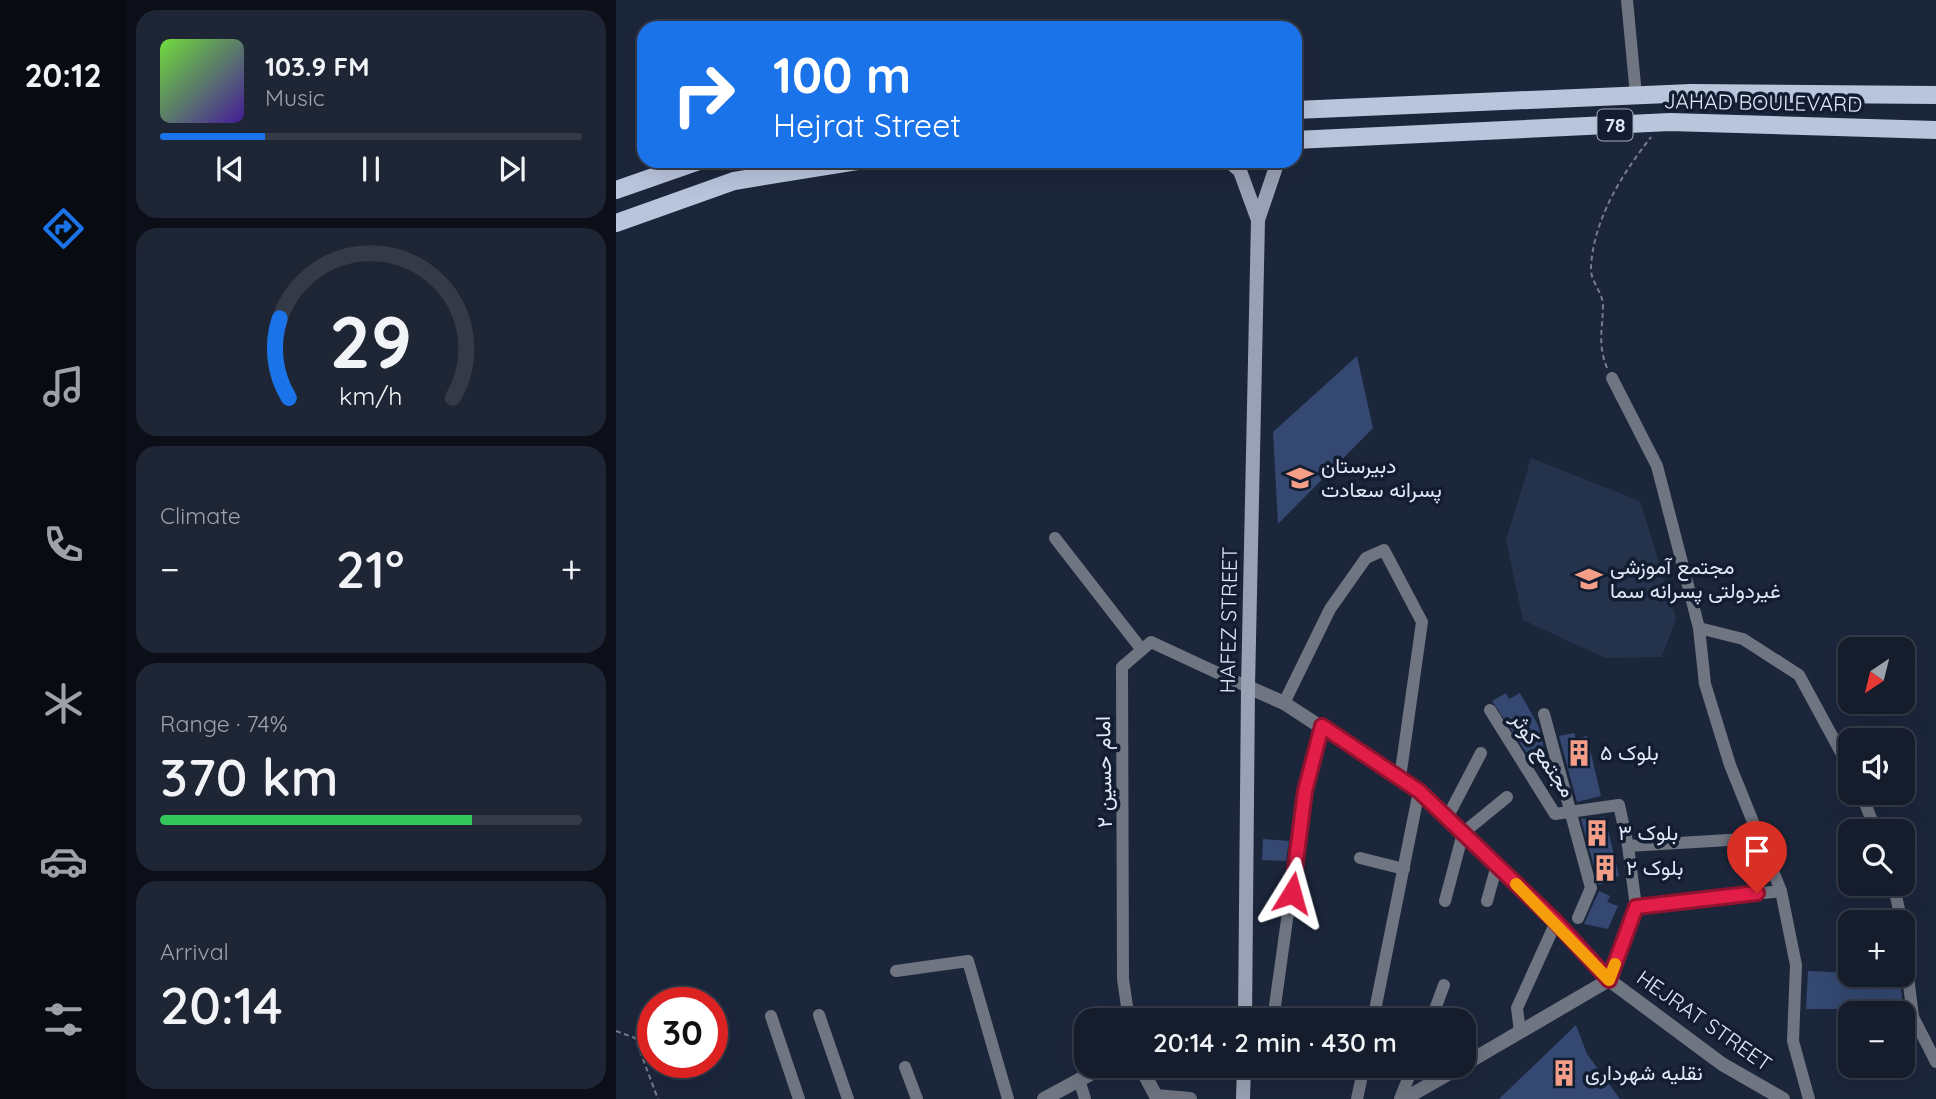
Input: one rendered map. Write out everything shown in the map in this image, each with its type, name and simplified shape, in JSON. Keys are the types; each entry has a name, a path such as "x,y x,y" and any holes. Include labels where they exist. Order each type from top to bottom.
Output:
{"main road":[{"name":"JAHAD BOULEVARD","path":"1302,110 1636,95 1936,95"},
{"name":"JAHAD BOULEVARD","path":"1302,141 1670,122 1936,130"},
{"path":"616,190 679,168"},
{"path":"616,223 734,181 814,168"},
{"path":"1237,168 1258,220"},
{"path":"1258,220 1276,168"},
{"name":"HAFEZ STREET","path":"1245,1008 1248,687 1258,220"},
{"path":"1243,1099 1244,1078"}],"street":[{"path":"1628,0 1636,95"},
{"path":"1612,378 1657,466 1699,628 1708,696 1730,765 1762,838 1781,891 1796,965 1793,1041 1809,1099"},
{"path":"1055,538 1142,650 1152,642 1248,687"},
{"path":"1284,703 1330,609 1366,558 1384,550 1422,622 1400,778"},
{"path":"1699,628 1743,639 1799,675 1838,747"},
{"name":"امام حسین ۲","path":"1127,1008 1123,979 1122,667 1142,650"},
{"name":"HEJRAT STREET","path":"1248,687 1284,703 1322,726 1419,791 1556,922 1609,980 1722,1064 1783,1099"},
{"name":"مجتمع کوثر","path":"1490,710 1555,814 1619,805 1628,846"},
{"name":"مجتمع کوثر","path":"1544,714 1568,813 1591,888 1578,918"},
{"path":"1275,1008 1305,791 1322,726"},
{"path":"1447,818 1481,753"},
{"path":"1375,1008 1419,791"},
{"path":"1445,901 1463,833 1507,797"},
{"path":"1476,1057 1609,980 1636,907 1628,846 1762,838"},
{"path":"1360,858 1404,869"},
{"path":"1487,901 1497,865"},
{"path":"1636,907 1781,891"},
{"path":"1520,1032 1517,1008 1556,922"},
{"path":"896,971 968,961 1008,1099"},
{"path":"1435,1008 1444,985"},
{"path":"1909,987 1913,1017 1936,1062"},
{"path":"820,1015 848,1099"},
{"path":"772,1016 799,1099"},
{"path":"905,1067 917,1099"},
{"path":"1146,1078 1156,1098 1190,1099"},
{"path":"1357,1099 1361,1078"},
{"path":"1402,1099 1409,1078"},
{"path":"1402,1099 1440,1078"},
{"path":"1044,1099 1079,1079 1085,1099"}],"path":[{"path":"1612,378 1603,358 1599,331 1603,302 1590,271 1597,231 1620,181 1651,137"},
{"path":"616,1031 635,1038 658,1099"}],"shaded area":[{"name":"مجتمع آموزشی غیردولتی پسرانه سما","path":"1531,458 1640,501 1676,618 1662,657 1605,658 1523,620 1506,540"}],"building":[{"name":"دبیرستان پسرانه سعادت","path":"1357,356 1373,428 1278,524 1273,432"},
{"path":"1506,693 1509,699 1520,693 1538,725 1544,749 1540,751 1542,755 1532,761 1492,701"},
{"path":"1574,733 1576,739 1587,736 1601,796 1577,802 1559,736"},
{"path":"1605,817 1619,876 1599,885 1581,819"},
{"path":"1263,839 1289,841 1286,861 1262,860"},
{"path":"1599,891 1610,896 1607,902 1618,906 1608,929 1584,924"},
{"path":"1808,971 1838,972 1838,987 1901,987 1902,1001 1838,1001 1838,1009 1806,1009"},
{"name":"نقلیه شهرداری","path":"1576,1025 1587,1054 1620,1099 1499,1099"}],"slow traffic":[{"path":"1516,884 1556,922 1609,980 1615,964"}],"place":[{"name":"دبیرستان پسرانه سعادت","path":"1300,478"},
{"name":"مجتمع آموزشی غیردولتی پسرانه سما","path":"1589,579"},
{"name":"بلوک ۵","path":"1579,753"},
{"name":"بلوک ۳","path":"1597,833"},
{"name":"بلوک ۲","path":"1605,868"},
{"name":"نقلیه شهرداری","path":"1564,1073"}],"route":[{"path":"1292,893 1305,791 1322,726 1419,791 1556,922 1609,980 1636,907 1757,893"}]}
